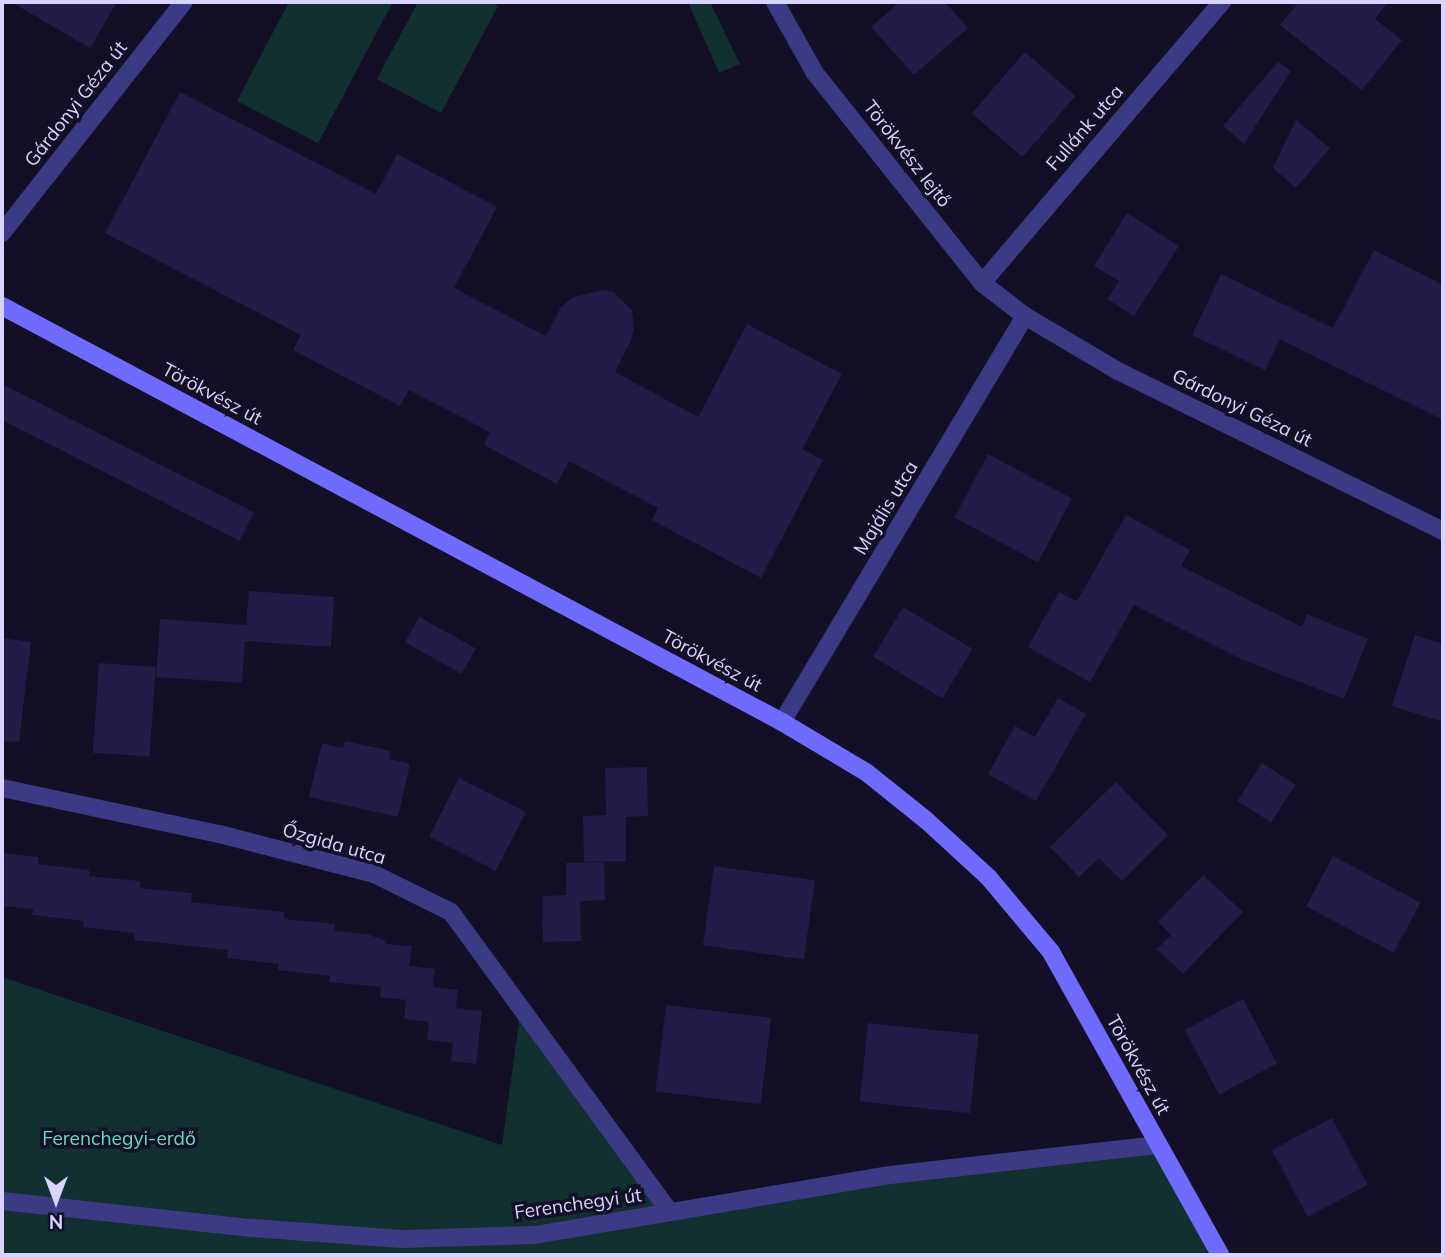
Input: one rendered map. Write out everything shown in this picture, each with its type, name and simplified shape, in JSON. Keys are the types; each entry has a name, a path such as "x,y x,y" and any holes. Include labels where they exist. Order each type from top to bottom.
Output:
{"street":[{"name":"Gárdonyi Géza út","path":"2,233 184,2"},
{"name":"Törökvész lejtő","path":"775,2 816,73 982,284 1025,316"},
{"name":"Fullánk utca","path":"982,284 1222,2"},
{"name":"Törökvész út","path":"2,306 782,722 866,772 926,820 989,878 1051,952 1220,1255"},
{"name":"Gárdonyi Géza út","path":"1025,316 1118,371 1443,531"},
{"name":"Majális utca","path":"782,722 1025,316"},
{"name":"Őzgida utca","path":"2,788 227,836 374,874 451,912 670,1212"},
{"name":"Ferenchegyi út","path":"2,1200 252,1228 402,1239 535,1235 890,1175 1158,1145"}],"green space":[{"path":"289,2 393,2 318,143 237,101"},
{"path":"418,2 490,2 498,6 441,113 377,79"},
{"path":"688,2 710,2 740,64 719,73"},
{"name":"Ferenchegyi-erdő","path":"2,977 502,1145 521,1007 670,1212 1158,1145 1216,1255 2,1255"}],"building":[{"path":"11,2 117,2 90,48"},
{"path":"900,2 945,2 968,28 914,75 871,27"},
{"path":"1299,2 1388,2 1375,19 1402,40 1362,90 1280,25"},
{"path":"1025,52 1076,96 1022,157 972,113"},
{"path":"1278,62 1291,71 1244,144 1223,126"},
{"path":"180,92 376,194 397,154 497,207 454,288 546,336 561,307 573,297 603,290 613,292 632,310 634,327 631,341 615,372 698,417 747,324 842,374 802,449 823,460 761,578 652,520 658,508 569,461 557,484 484,445 490,432 409,390 400,406 293,350 301,335 105,233"},
{"path":"1296,120 1330,148 1296,188 1273,168"},
{"path":"1127,213 1179,246 1134,316 1107,299 1119,281 1094,266"},
{"path":"1374,250 1443,285 1443,420 1280,339 1265,370 1192,335 1221,274 1333,328"},
{"path":"2,384 254,512 240,541 2,420"},
{"path":"988,454 1072,499 1038,562 954,518"},
{"path":"1126,515 1190,550 1181,566 1302,627 1307,614 1368,639 1344,699 1241,659 1134,605 1090,682 1028,647 1059,592 1077,601"},
{"path":"249,591 334,597 331,647 245,641 242,683 156,677 160,619 246,625"},
{"path":"903,607 972,649 943,698 873,657"},
{"path":"419,617 476,649 462,674 405,642"},
{"path":"1415,635 1443,644 1443,722 1392,706"},
{"path":"2,638 31,642 19,742 2,741"},
{"path":"99,663 156,667 150,757 93,753"},
{"path":"1058,698 1086,714 1036,801 988,774 1015,726 1035,737"},
{"path":"345,741 391,751 389,759 410,764 398,817 309,797 322,743 343,748"},
{"path":"1262,763 1296,785 1271,823 1237,801"},
{"path":"647,767 648,816 626,817 626,861 584,862 583,816 606,815 605,768"},
{"path":"459,778 526,812 496,871 429,837"},
{"path":"1116,782 1168,835 1122,881 1099,858 1079,877 1050,847"},
{"path":"2,853 38,857 38,864 89,870 89,876 140,881 140,888 192,893 191,902 284,912 284,919 335,924 335,931 367,934 386,941 386,944 412,946 409,966 435,969 433,987 458,990 456,1008 482,1011 476,1064 451,1061 453,1043 427,1040 429,1022 404,1019 406,1000 380,997 381,987 329,982 330,976 278,970 279,964 227,958 228,950 134,940 135,933 83,927 84,921 32,915 33,909 2,906"},
{"path":"1333,856 1420,902 1394,953 1306,906"},
{"path":"604,862 605,900 580,901 581,941 543,942 542,896 566,895 566,863"},
{"path":"714,866 815,880 804,959 703,945"},
{"path":"1203,875 1243,912 1183,974 1157,949 1171,935 1158,922"},
{"path":"1243,999 1277,1063 1219,1094 1185,1030"},
{"path":"666,1005 771,1018 761,1104 655,1091"},
{"path":"868,1023 978,1035 970,1113 860,1102"},
{"path":"1332,1118 1368,1185 1308,1217 1272,1150"}]}
